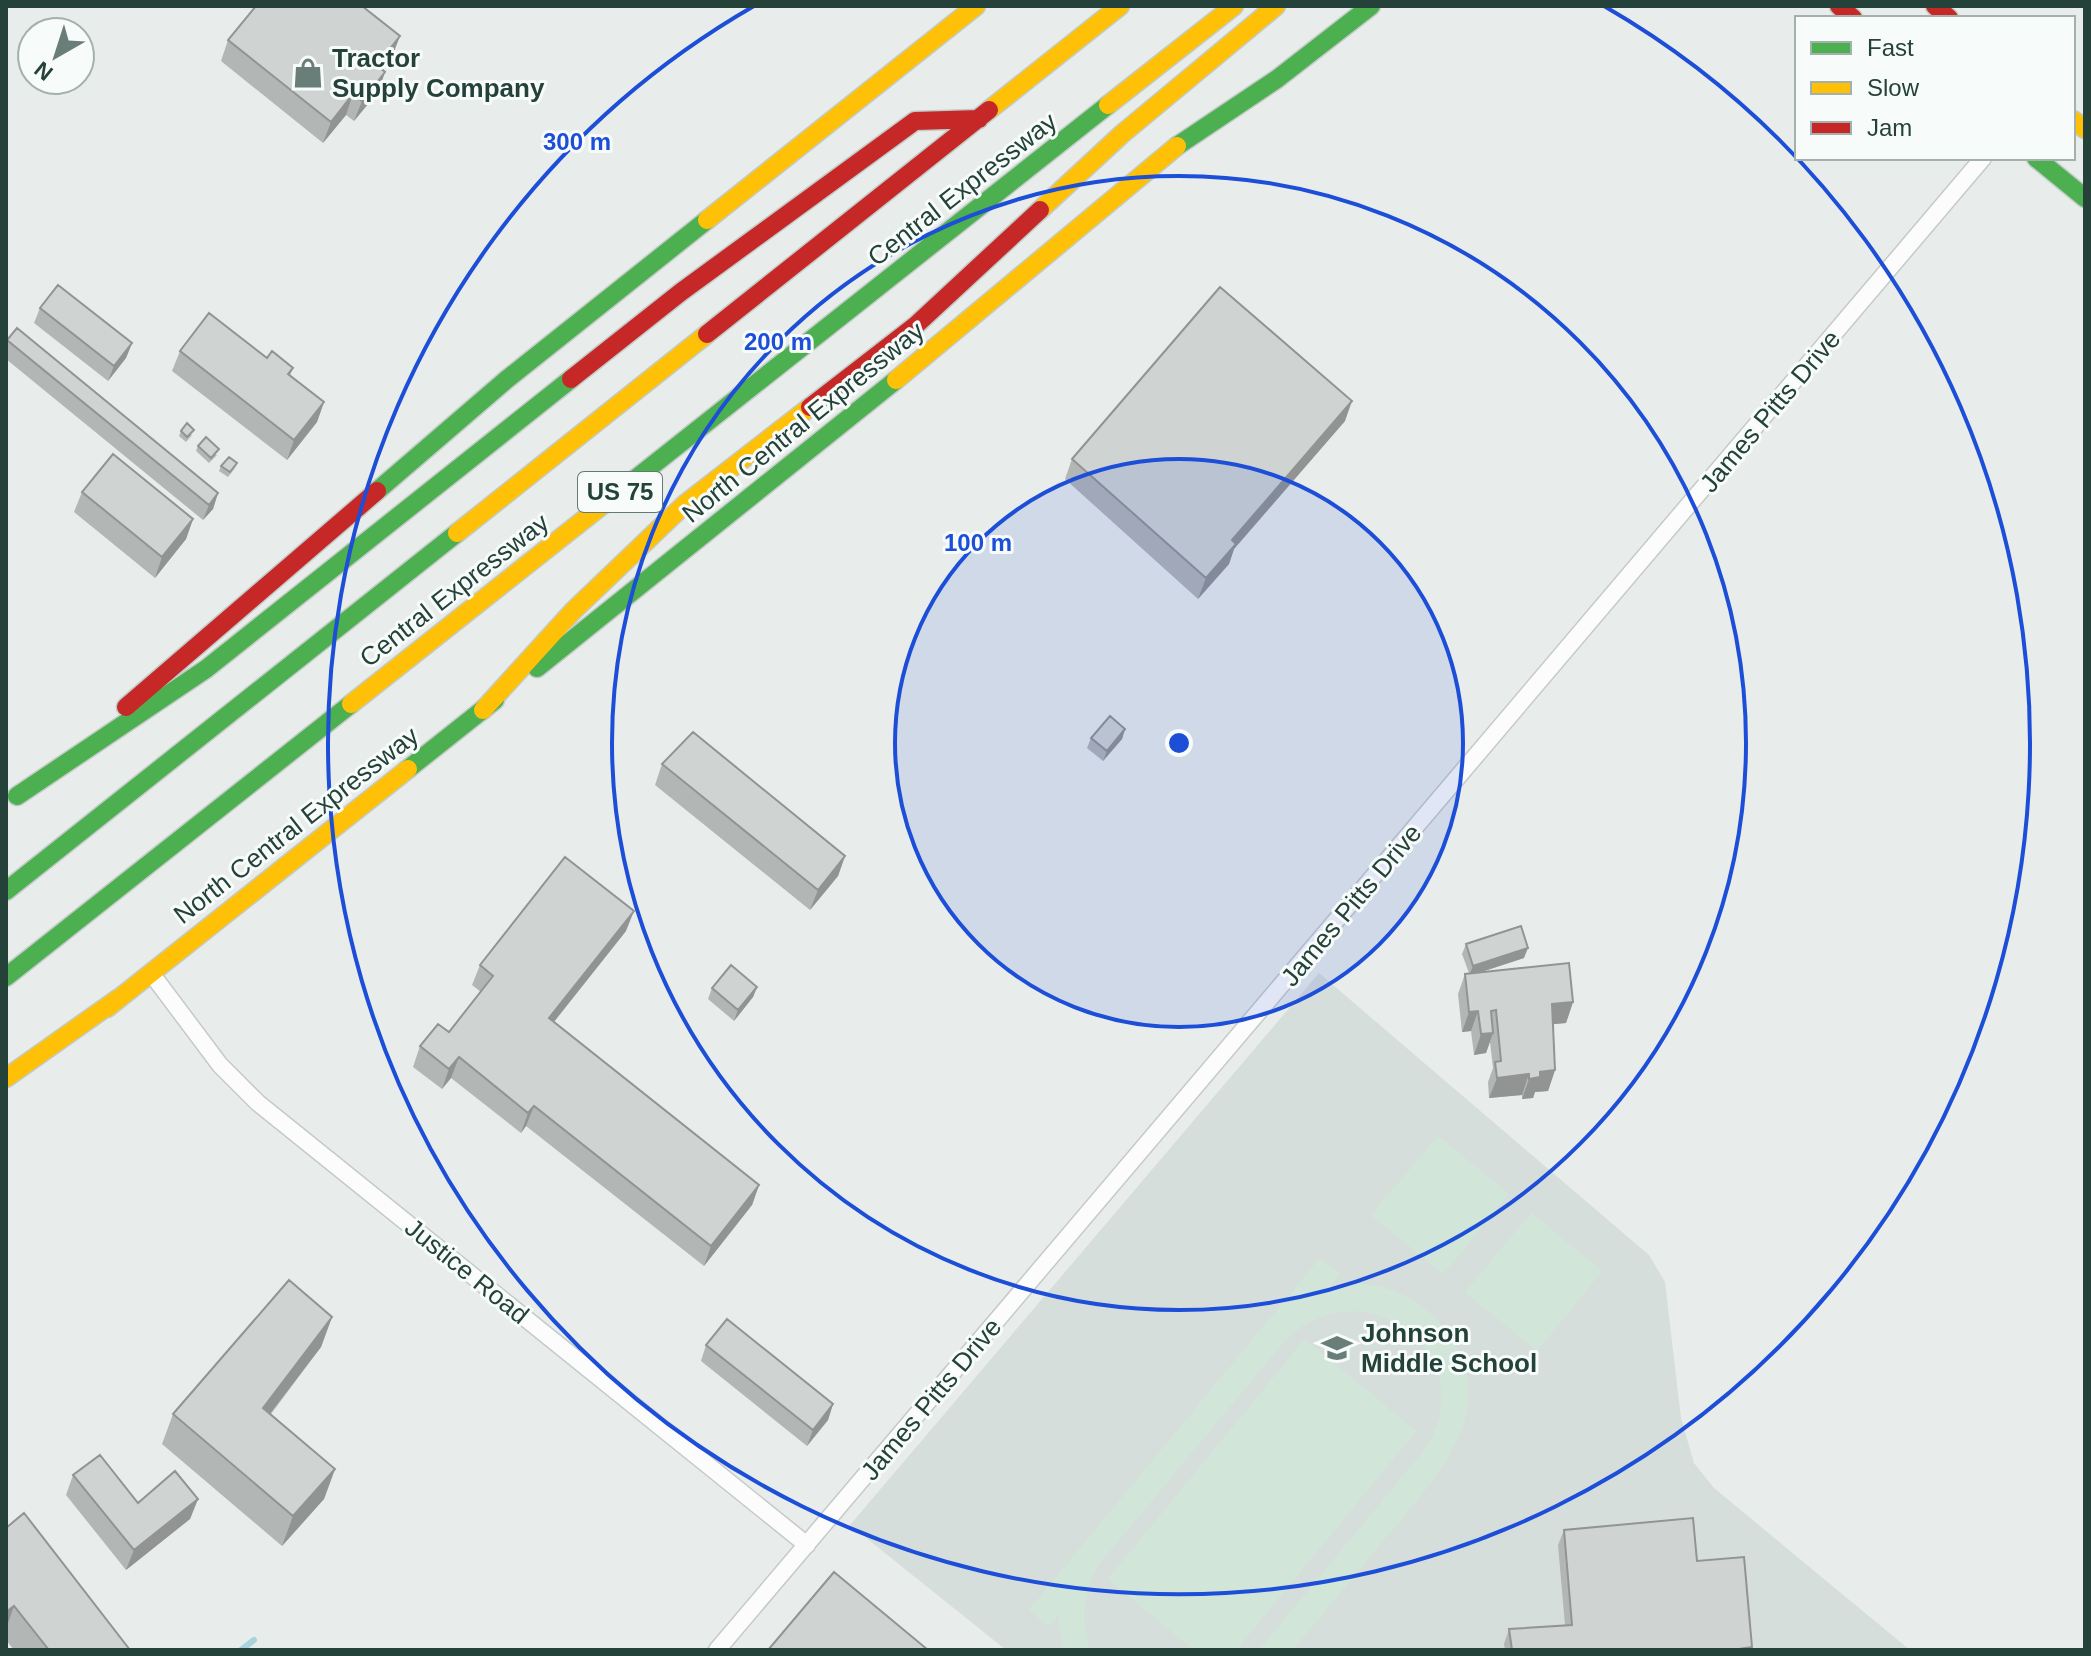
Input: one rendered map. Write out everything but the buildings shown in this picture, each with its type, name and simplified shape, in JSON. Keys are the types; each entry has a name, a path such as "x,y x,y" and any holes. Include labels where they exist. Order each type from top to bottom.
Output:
{"main road":[{"path":"12,801 193,653 506,380 976,6"},
{"name":"Central Expressway","path":"6,891 1120,6"},
{"name":"Central Expressway","path":"6,977 1234,6"},
{"path":"483,710 573,611 685,504 916,325 1122,134 1276,6"},
{"name":"North Central Expressway","path":"6,1090 929,354 1172,149 1277,79 1365,10"},
{"path":"12,801 206,669 681,292 915,121 979,119"},
{"path":"2038,160 2085,198"},
{"path":"6,1078 119,998"}],"street":[{"name":"James Pitts Drive","path":"717,1650 1981,160"},
{"name":"Justice Road","path":"151,973 220,1065 258,1103 807,1545"}],"shaded area":[{"name":"Johnson Middle School","path":"1319,973 1649,1255 1665,1282 1681,1418 1694,1463 1714,1488 1910,1650 1006,1650 850,1525"}],"green space":[{"path":"1438,1136 1509,1194 1443,1274 1371,1215"},
{"path":"1531,1213 1602,1271 1537,1351 1465,1292"},
{"path":"1320,1258 1340,1274 1331,1285 1375,1286 1415,1301 1437,1320 1458,1350 1468,1379 1467,1408 1459,1435 1445,1462 1427,1488 1292,1650 1259,1650 1422,1453 1439,1419 1441,1386 1431,1357 1411,1333 1384,1317 1353,1311 1320,1317 1287,1338 1100,1563 1084,1605 1090,1650 1063,1650 1058,1616 1048,1626 1029,1610"},
{"path":"1305,1339 1416,1431 1236,1650 1194,1650 1108,1579"}],"waterway":[{"path":"241,1650 254,1640"}],"traffic: fast":[{"path":"1177,146 1277,79 1371,6"},
{"path":"615,495 1108,105"},
{"path":"2038,160 2085,198"},
{"path":"377,491 506,380 707,220"},
{"path":"17,796 206,669 571,379"},
{"path":"537,668 896,380"},
{"path":"6,891 457,533"},
{"path":"408,769 495,700"},
{"path":"6,977 351,704"}],"traffic: slow":[{"path":"707,220 976,6"},
{"path":"989,110 1120,6"},
{"path":"1108,105 1234,6"},
{"path":"1040,210 1122,134 1276,6"},
{"path":"2075,122 2085,129"},
{"path":"896,380 1177,146"},
{"path":"457,533 707,334"},
{"path":"483,710 573,611 685,504 810,407"},
{"path":"351,704 615,495"},
{"path":"107,1008 408,769"},
{"path":"6,1078 119,998"}],"traffic: jam":[{"path":"1839,6 1851,16"},
{"path":"1935,6 1947,16"},
{"path":"707,334 989,110"},
{"path":"571,379 681,292 915,121 979,119"},
{"path":"810,407 916,325 1040,210"},
{"path":"126,707 377,491"}],"place":[{"name":"Tractor Supply Company","path":"308,73"},
{"name":"Johnson Middle School","path":"1337,1348"}]}
